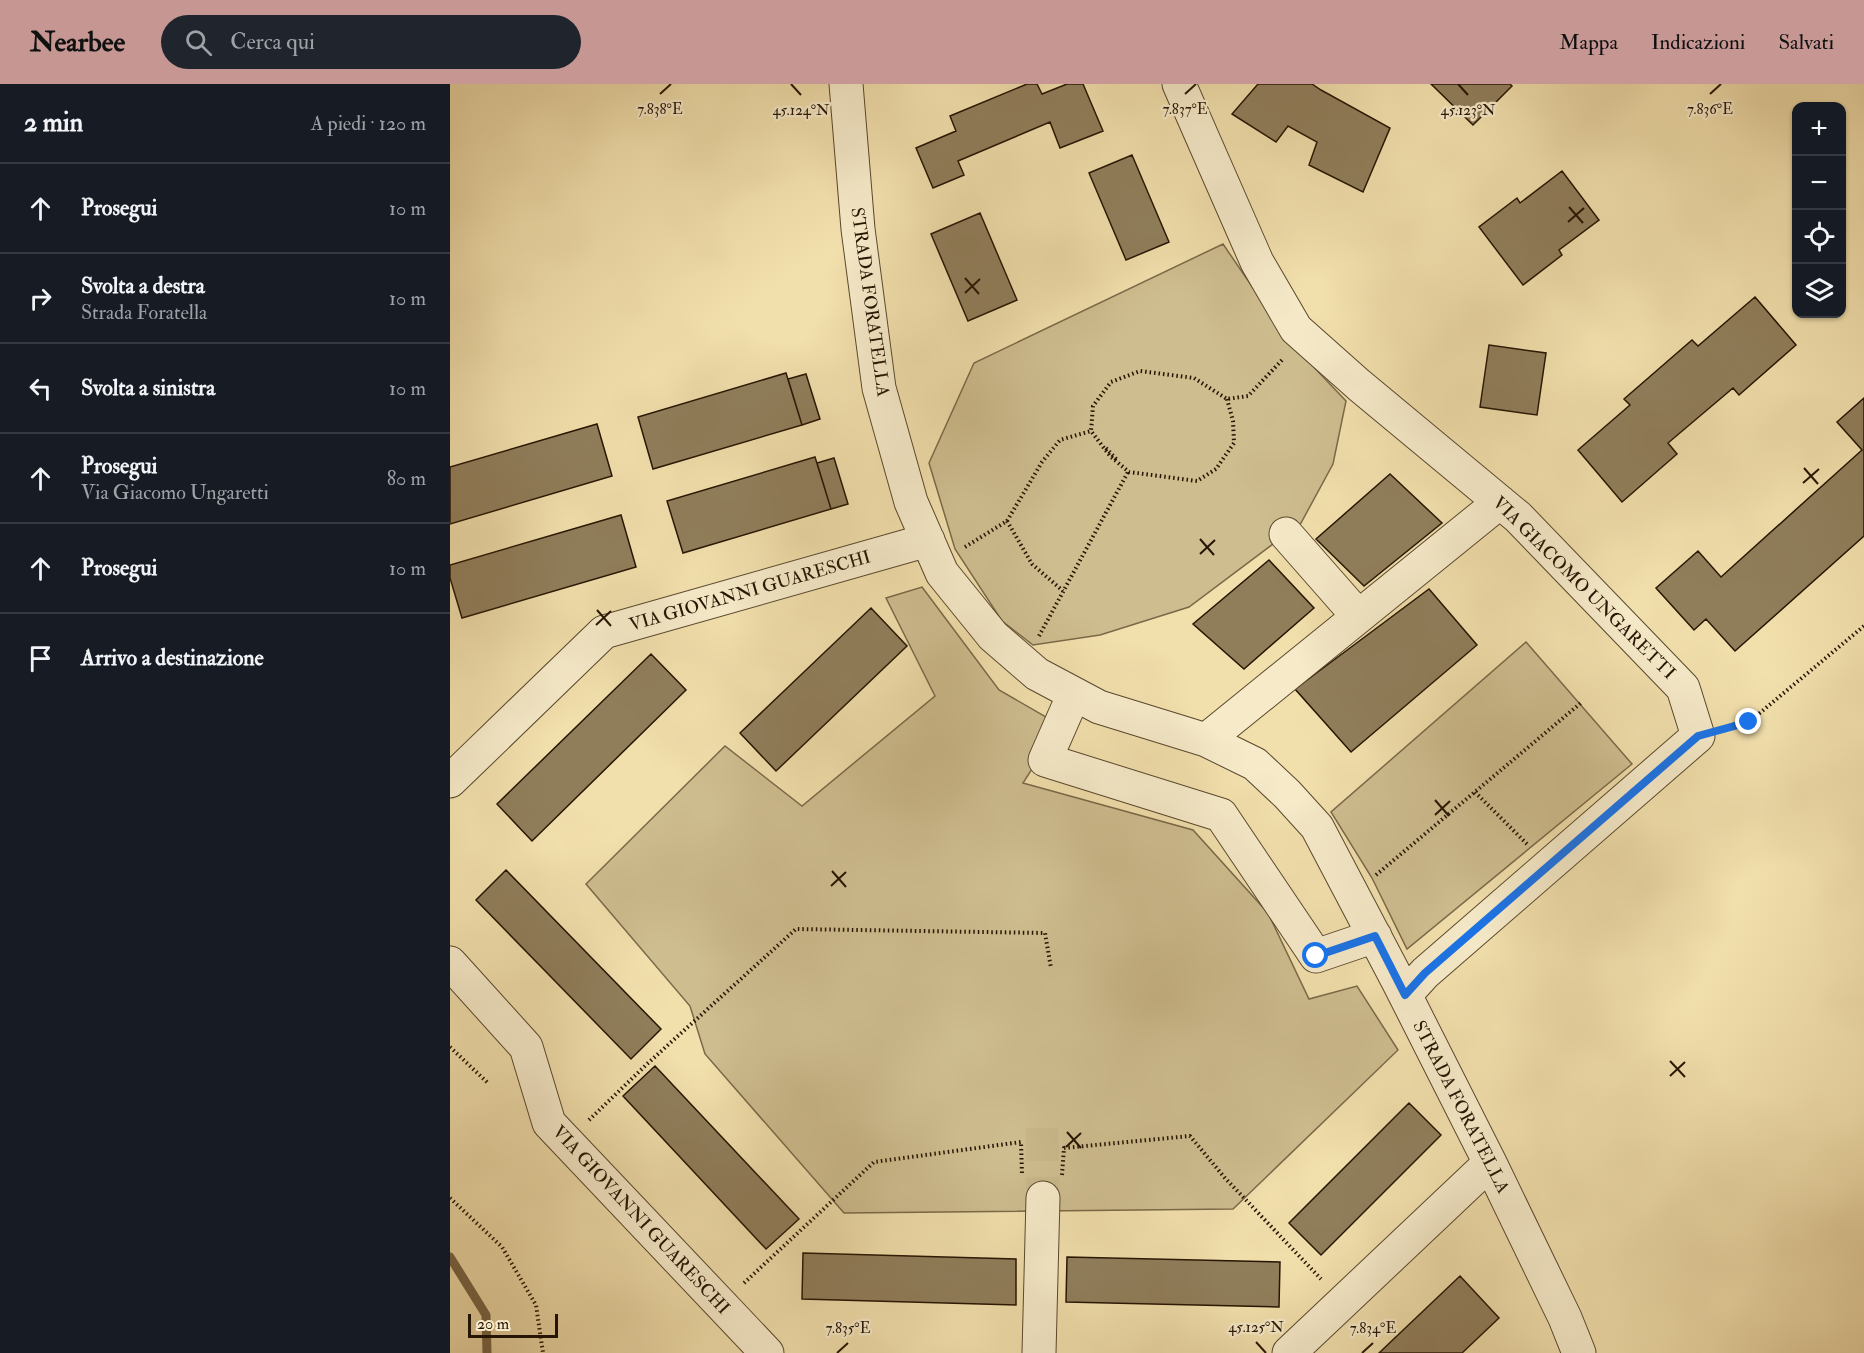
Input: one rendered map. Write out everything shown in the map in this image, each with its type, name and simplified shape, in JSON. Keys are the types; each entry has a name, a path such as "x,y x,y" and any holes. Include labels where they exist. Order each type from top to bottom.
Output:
{"street":[{"name":"STRADA FORATELLA","path":"846,84 858,229 879,388 911,502 942,573 993,636 1037,674 1099,707 1206,740 1255,764 1317,827 1375,936 1415,984 1490,1163 1565,1318 1579,1353"},
{"name":"VIA GIACOMO UNGARETTI","path":"1179,84 1257,262 1296,329 1359,386 1518,517 1683,688 1698,736"},
{"path":"1206,740 1500,502"},
{"path":"1286,534 1358,616"},
{"name":"VIA GIOVANNI GUARESCHI","path":"450,781 604,632 933,552"},
{"path":"1074,694 1045,760 1221,815 1316,956 1375,936"},
{"path":"1415,984 1698,736"},
{"name":"VIA GIOVANNI GUARESCHI","path":"450,963 526,1047 549,1123 767,1353"},
{"path":"1289,1353 1490,1163"},
{"path":"1040,1353 1043,1198"}],"path":[{"path":"1227,399 1233,421 1234,442 1216,469 1197,481 1129,472 1110,456 1091,431 1092,406 1111,382 1140,371 1194,378 1227,399 1248,396 1304,336"},
{"path":"933,552 1007,521 1042,462 1060,440 1091,431"},
{"path":"1024,663 1129,472"},
{"path":"1007,521 1032,564 1064,591"},
{"path":"1698,736 1749,722 1864,626"},
{"path":"1353,895 1582,702"},
{"path":"1475,792 1549,865"},
{"path":"567,1141 647,1064 796,928 1045,933 1051,968"},
{"path":"450,1047 489,1083"},
{"path":"1065,1148 1190,1136 1225,1178 1343,1302"},
{"path":"722,1304 874,1162 1021,1142"},
{"path":"450,1198 502,1247 536,1305 543,1353"}],"shaded area":[{"path":"1223,244 1290,342 1346,401 1333,464 1301,523 1189,607 1100,635 1033,645 1002,621 955,549 929,463 974,363"},
{"path":"922,587 999,690 1060,725 1023,783 1193,830 1268,913 1309,999 1357,986 1398,1050 1233,1209 844,1213 705,1054 690,1006 586,884 725,746 802,806 935,696 886,598"},
{"path":"1526,642 1632,764 1407,949 1372,878 1331,812"}],"building":[{"path":"1027,84 1037,84 1042,94 1067,84 1083,84 1103,131 1060,148 1050,122 958,161 964,175 933,188 916,148 956,131 950,116"},
{"path":"1258,84 1312,84 1390,128 1363,192 1309,165 1317,142 1288,126 1276,142 1232,114"},
{"path":"1431,84 1510,84 1512,86 1473,125"},
{"path":"1132,155 1169,242 1126,260 1089,173"},
{"path":"1562,171 1599,220 1559,250 1562,255 1523,285 1479,227 1517,198 1520,203"},
{"path":"980,213 1017,300 968,321 931,234"},
{"path":"1755,297 1796,345 1739,395 1733,388 1668,443 1677,454 1622,502 1578,450 1630,405 1624,399 1692,340 1698,346"},
{"path":"1489,345 1546,353 1537,415 1480,407"},
{"path":"786,373 802,425 653,469 638,417"},
{"path":"806,374 820,419 802,425 788,379"},
{"path":"1864,398 1864,536 1735,651 1706,619 1694,630 1656,588 1698,551 1721,577 1862,450 1837,422"},
{"path":"597,424 612,476 450,524 450,467"},
{"path":"815,457 831,509 683,553 667,501"},
{"path":"834,458 848,504 831,509 817,463"},
{"path":"1390,474 1442,523 1364,586 1316,539"},
{"path":"621,515 636,567 462,618 450,578 450,565"},
{"path":"1269,560 1314,608 1244,669 1193,624"},
{"path":"1429,589 1477,645 1351,752 1295,689"},
{"path":"871,608 907,646 776,771 740,733"},
{"path":"651,654 686,690 532,841 497,804"},
{"path":"506,870 661,1029 631,1059 476,900"},
{"path":"655,1066 799,1219 766,1249 623,1096"},
{"path":"1409,1103 1441,1135 1321,1255 1289,1223"},
{"path":"803,1253 1016,1259 1016,1305 802,1299"},
{"path":"1067,1257 1280,1262 1279,1307 1066,1302"},
{"path":"1460,1276 1499,1318 1462,1353 1379,1353"}],"waterway":[{"path":"450,1257 486,1315 487,1353"}],"tunnel":[{"path":"1042,1128 1043,1198"}],"route":[{"path":"1316,956 1375,936 1405,995 1425,973 1698,736 1749,722"}]}
